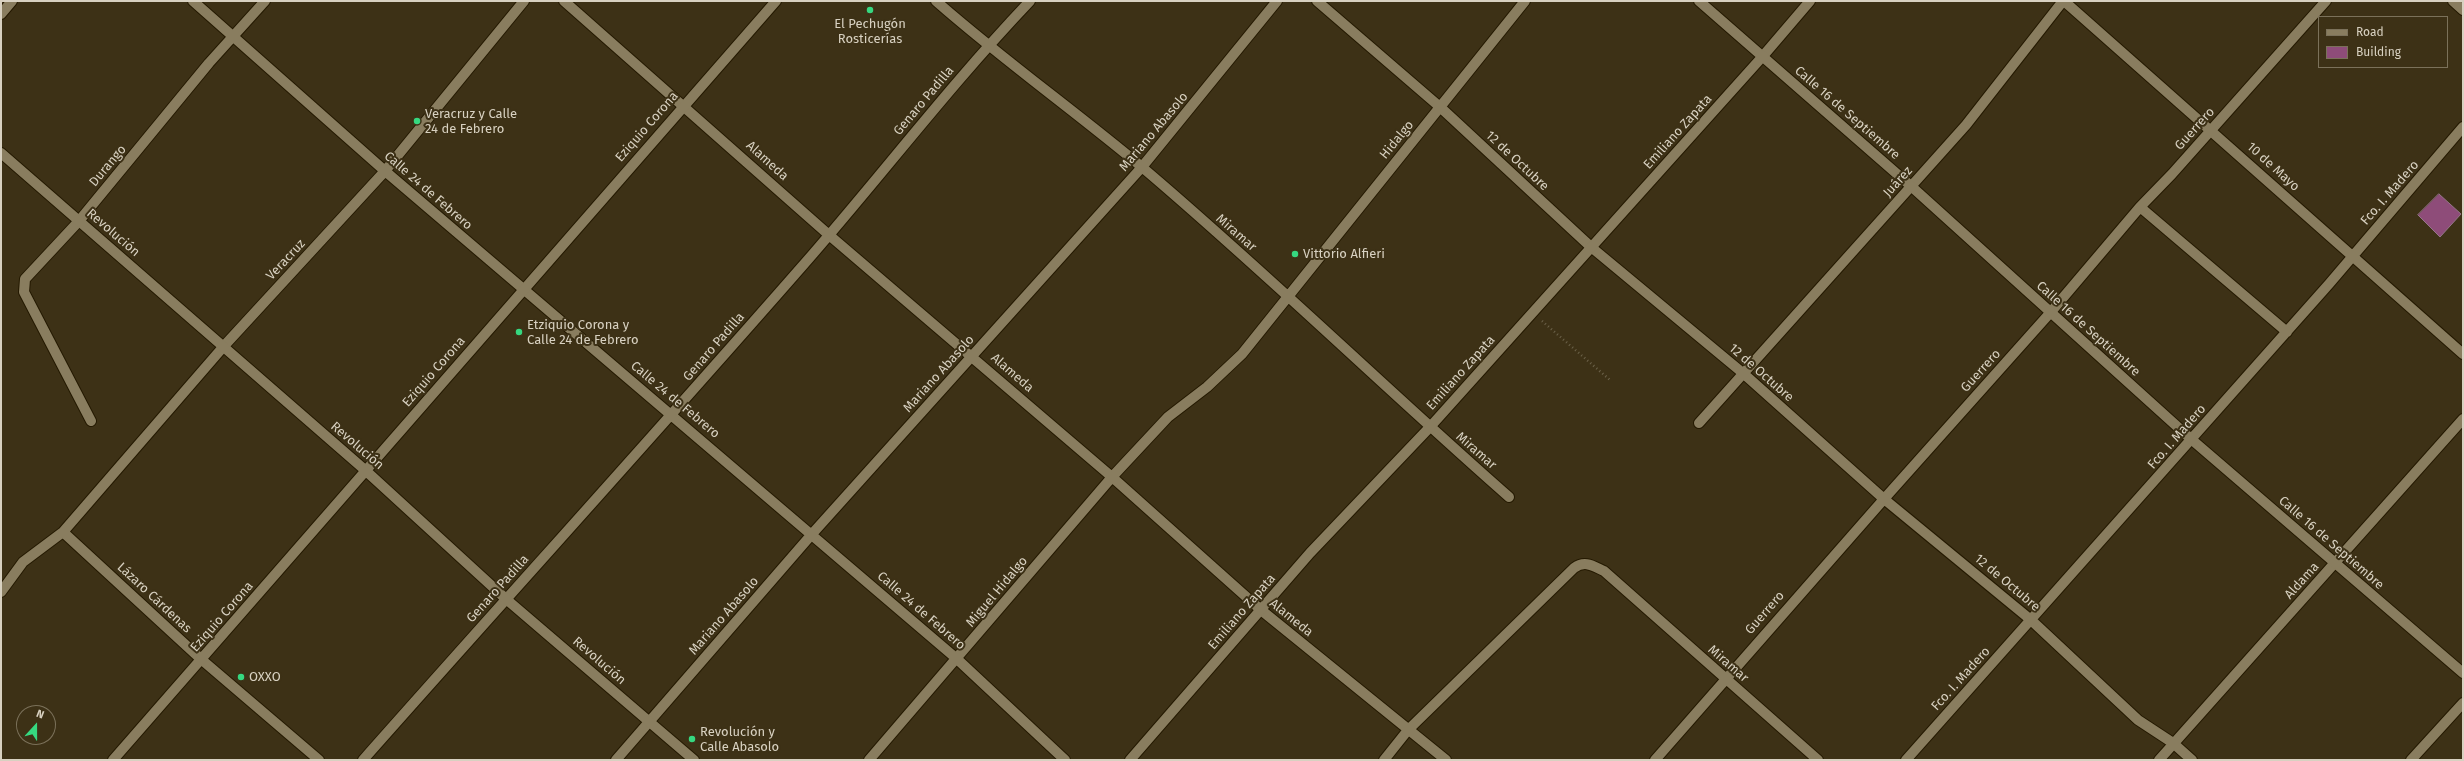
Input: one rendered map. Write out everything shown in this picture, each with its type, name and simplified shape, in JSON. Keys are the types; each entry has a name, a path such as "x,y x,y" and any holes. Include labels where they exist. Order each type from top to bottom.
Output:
{"street":[{"path":"1,14 12,1"},
{"name":"Calle 24 de Febrero","path":"193,1 385,171 523,290 958,659 1065,760"},
{"name":"Durango","path":"91,421 24,292 25,279 80,221 234,36 265,1"},
{"name":"Veracruz","path":"1,592 23,562 63,532 224,346 385,171 524,1"},
{"name":"Alameda","path":"564,1 683,104 830,235 1112,477 1261,610 1446,760"},
{"name":"Eziquio Corona","path":"112,760 202,660 683,104 776,1"},
{"name":"Miramar","path":"936,1 987,46 1142,167 1288,295 1430,427 1509,497"},
{"name":"Genaro Padilla","path":"363,760 672,415 830,235 987,46 1030,1"},
{"name":"Mariano Abasolo","path":"616,760 812,534 1142,167 1277,1"},
{"name":"12 de Octubre","path":"1317,1 1440,107 1592,247 1744,374 1884,499 2031,620 2138,720 2173,743 2192,760"},
{"name":"Hidalgo","path":"1112,477 1168,416 1207,387 1242,354 1525,1"},
{"name":"Calle 16 de Septiembre","path":"1699,1 1912,187 2191,440 2463,673"},
{"name":"Emiliano Zapata","path":"1130,760 1310,553 1430,427 1763,56 1810,1"},
{"name":"10 de Mayo","path":"2063,1 2212,130 2463,354"},
{"name":"Juárez","path":"1699,423 1966,125 2063,1"},
{"name":"Guerrero","path":"1655,760 1725,678 2050,313 2140,207 2212,130 2326,1"},
{"path":"2453,1 2463,10"},
{"name":"Fco. I. Madero","path":"1906,760 2287,332 2463,127"},
{"name":"Revolución","path":"1,153 366,470 506,599 694,760"},
{"path":"2140,207 2287,332"},
{"name":"Aldama","path":"2159,760 2463,419"},
{"name":"Miguel Hidalgo","path":"869,760 958,659 1112,477"},
{"name":"Lázaro Cárdenas","path":"63,532 202,660 319,760"},
{"name":"Miramar","path":"1408,730 1580,564 1588,564 1604,571 1818,760"},
{"path":"2411,760 2463,703"},
{"path":"1384,760 1408,730"}],"path":[{"path":"1533,313 1610,380"}],"building":[{"path":"2439,194 2461,214 2440,237 2418,215"}],"place":[{"name":"El Pechugón Rosticerías","path":"870,10"},
{"name":"Veracruz y Calle 24 de Febrero","path":"417,121"},
{"name":"Vittorio Alfieri","path":"1295,254"},
{"name":"Etziquio Corona y Calle 24 de Febrero","path":"519,332"},
{"name":"OXXO","path":"241,677"},
{"name":"Revolución y Calle Abasolo","path":"692,739"}]}
